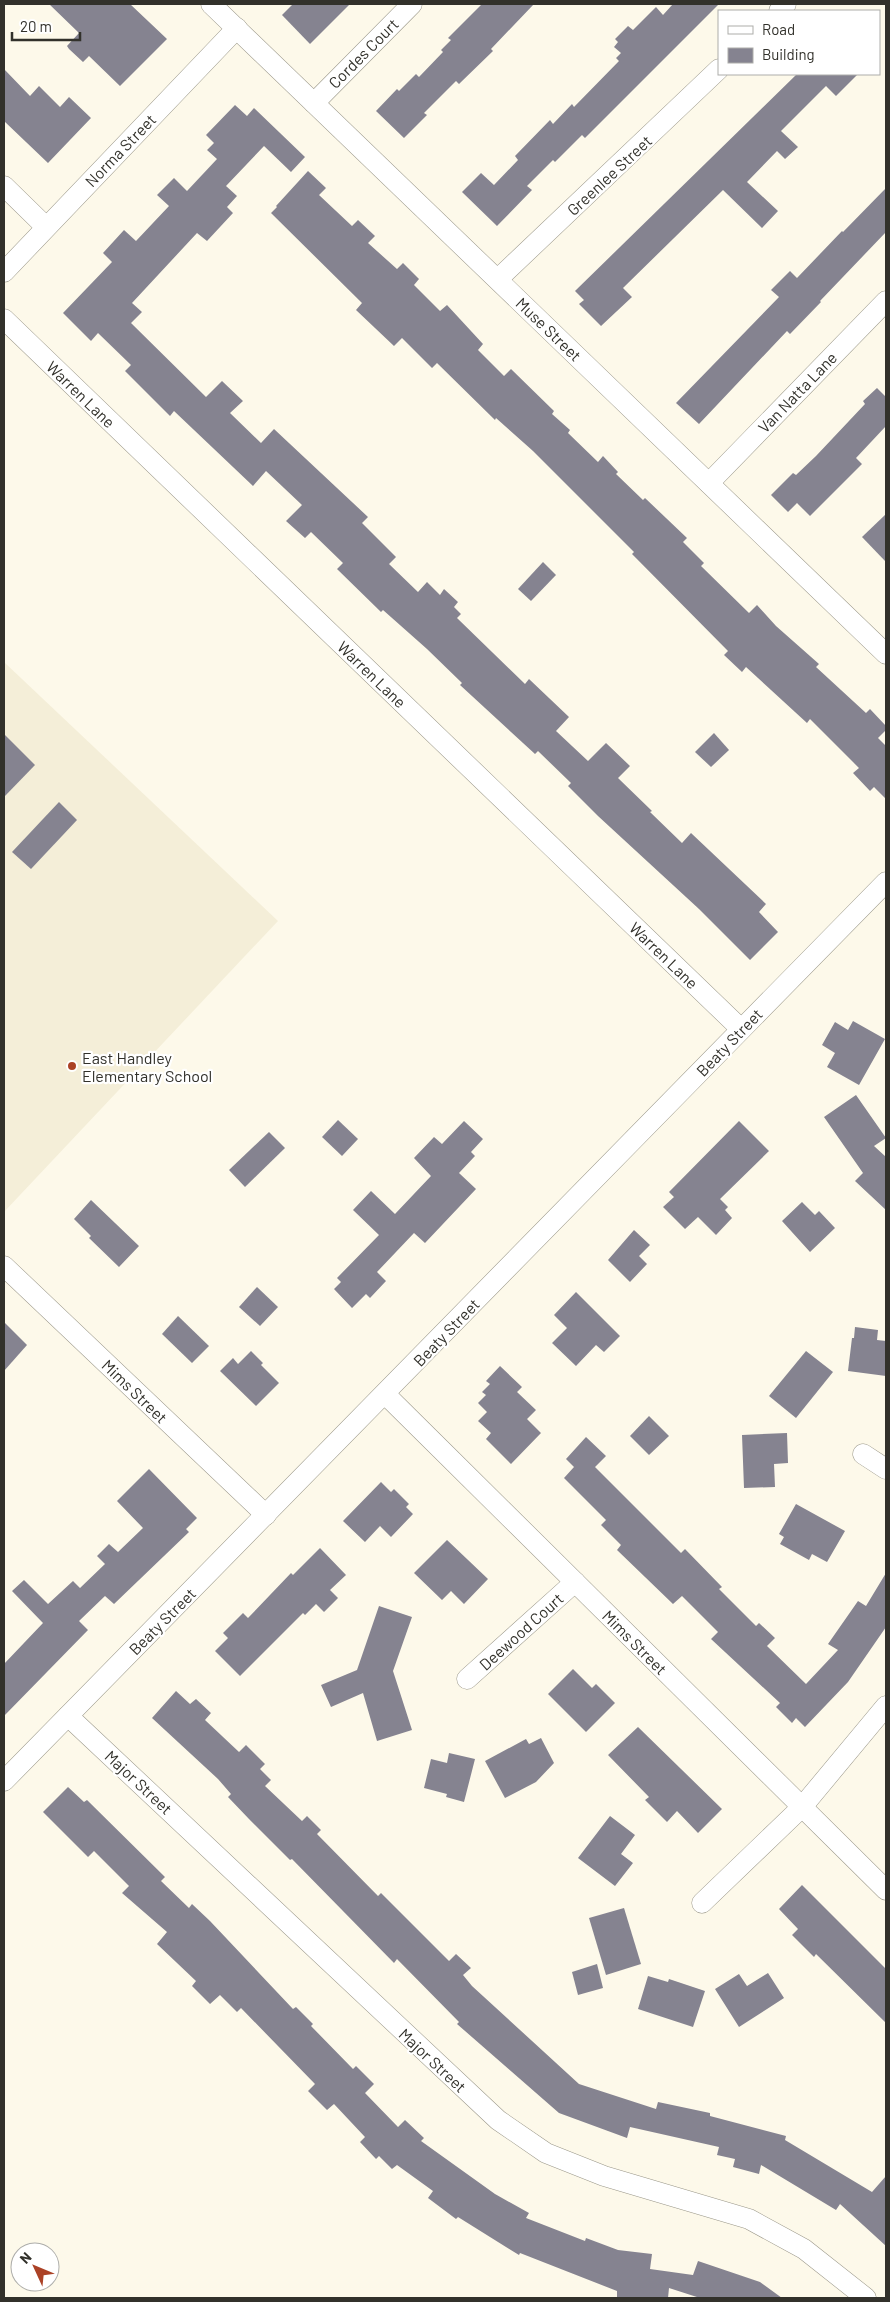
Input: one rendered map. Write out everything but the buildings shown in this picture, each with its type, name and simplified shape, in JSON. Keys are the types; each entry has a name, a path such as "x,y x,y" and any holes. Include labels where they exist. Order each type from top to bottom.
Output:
{"street":[{"name":"Muse Street","path":"212,4 886,654"},
{"name":"Cordes Court","path":"314,103 412,4"},
{"name":"Norma Street","path":"4,272 237,28"},
{"name":"Greenlee Street","path":"498,280 718,71"},
{"path":"4,186 46,227"},
{"name":"Van Natta Lane","path":"709,483 886,301"},
{"name":"Warren Lane","path":"4,320 741,1029"},
{"name":"Beaty Street","path":"4,1781 886,882"},
{"name":"Mims Street","path":"4,1266 266,1515"},
{"name":"Mims Street","path":"385,1394 886,1890"},
{"path":"863,1454 886,1470"},
{"name":"Deewood Court","path":"467,1679 575,1582"},
{"path":"702,1903 802,1807 886,1706"},
{"name":"Major Street","path":"68,1716 498,2120 546,2153 604,2176 750,2219 804,2249 866,2298"}],"shaded area":[{"name":"East Handley Elementary School","path":"4,662 278,921 4,1212"}],"place":[{"name":"East Handley Elementary School","path":"72,1066"}]}
